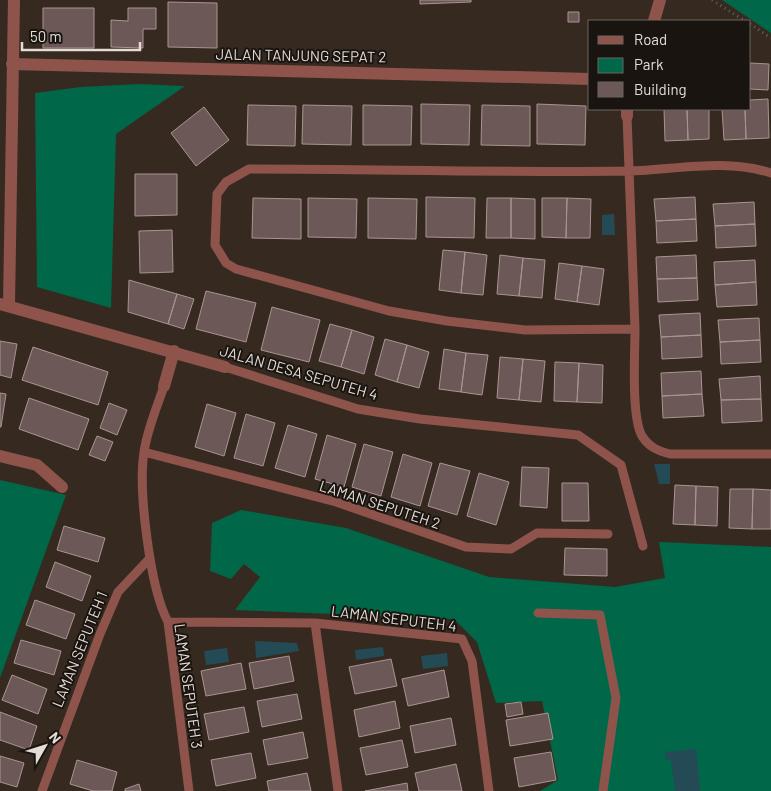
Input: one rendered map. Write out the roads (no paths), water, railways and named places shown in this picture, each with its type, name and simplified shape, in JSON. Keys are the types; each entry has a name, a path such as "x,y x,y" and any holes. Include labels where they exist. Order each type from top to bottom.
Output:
{"street":[{"path":"5,304 14,0"},
{"path":"654,20 660,0"},
{"name":"JALAN TANJUNG SEPAT 2","path":"12,64 588,78"},
{"name":"JALAN DESA SEPUTEH 4","path":"5,304 225,367"},
{"path":"164,386 174,351"},
{"path":"0,456 37,465 62,487"}],"lane":[{"path":"627,113 635,329 636,423 647,443 656,450 670,454 771,454"},
{"path":"635,329 525,330 447,321 389,312 236,270 226,263 215,245 217,194 226,182 249,169 630,171 707,165 753,168 771,173"},
{"name":"JALAN DESA SEPUTEH 4","path":"225,367 358,409 420,419 578,435 621,465 643,546"},
{"path":"150,558 143,492 144,452 164,386"},
{"name":"LAMAN SEPUTEH 2","path":"144,452 336,502 466,547 512,549 537,533 608,534"},
{"name":"LAMAN SEPUTEH 3","path":"150,558 160,607 168,622 189,791"},
{"name":"LAMAN SEPUTEH 1","path":"42,791 100,634 118,592 150,558"},
{"path":"538,613 600,615 616,698 603,791"},
{"name":"LAMAN SEPUTEH 4","path":"168,622 315,623 462,639 472,661 489,791"},
{"path":"315,623 338,791"}],"water":[{"path":"614,214 615,235 602,235 602,215"},
{"path":"654,464 670,464 670,484 659,484"},
{"path":"255,641 297,643 299,651 256,658"},
{"path":"383,647 384,656 356,660 355,650"},
{"path":"227,648 229,662 206,665 204,651"},
{"path":"447,653 448,666 423,669 421,656"},
{"path":"696,749 700,791 675,791 671,760 666,760 665,752"}]}
